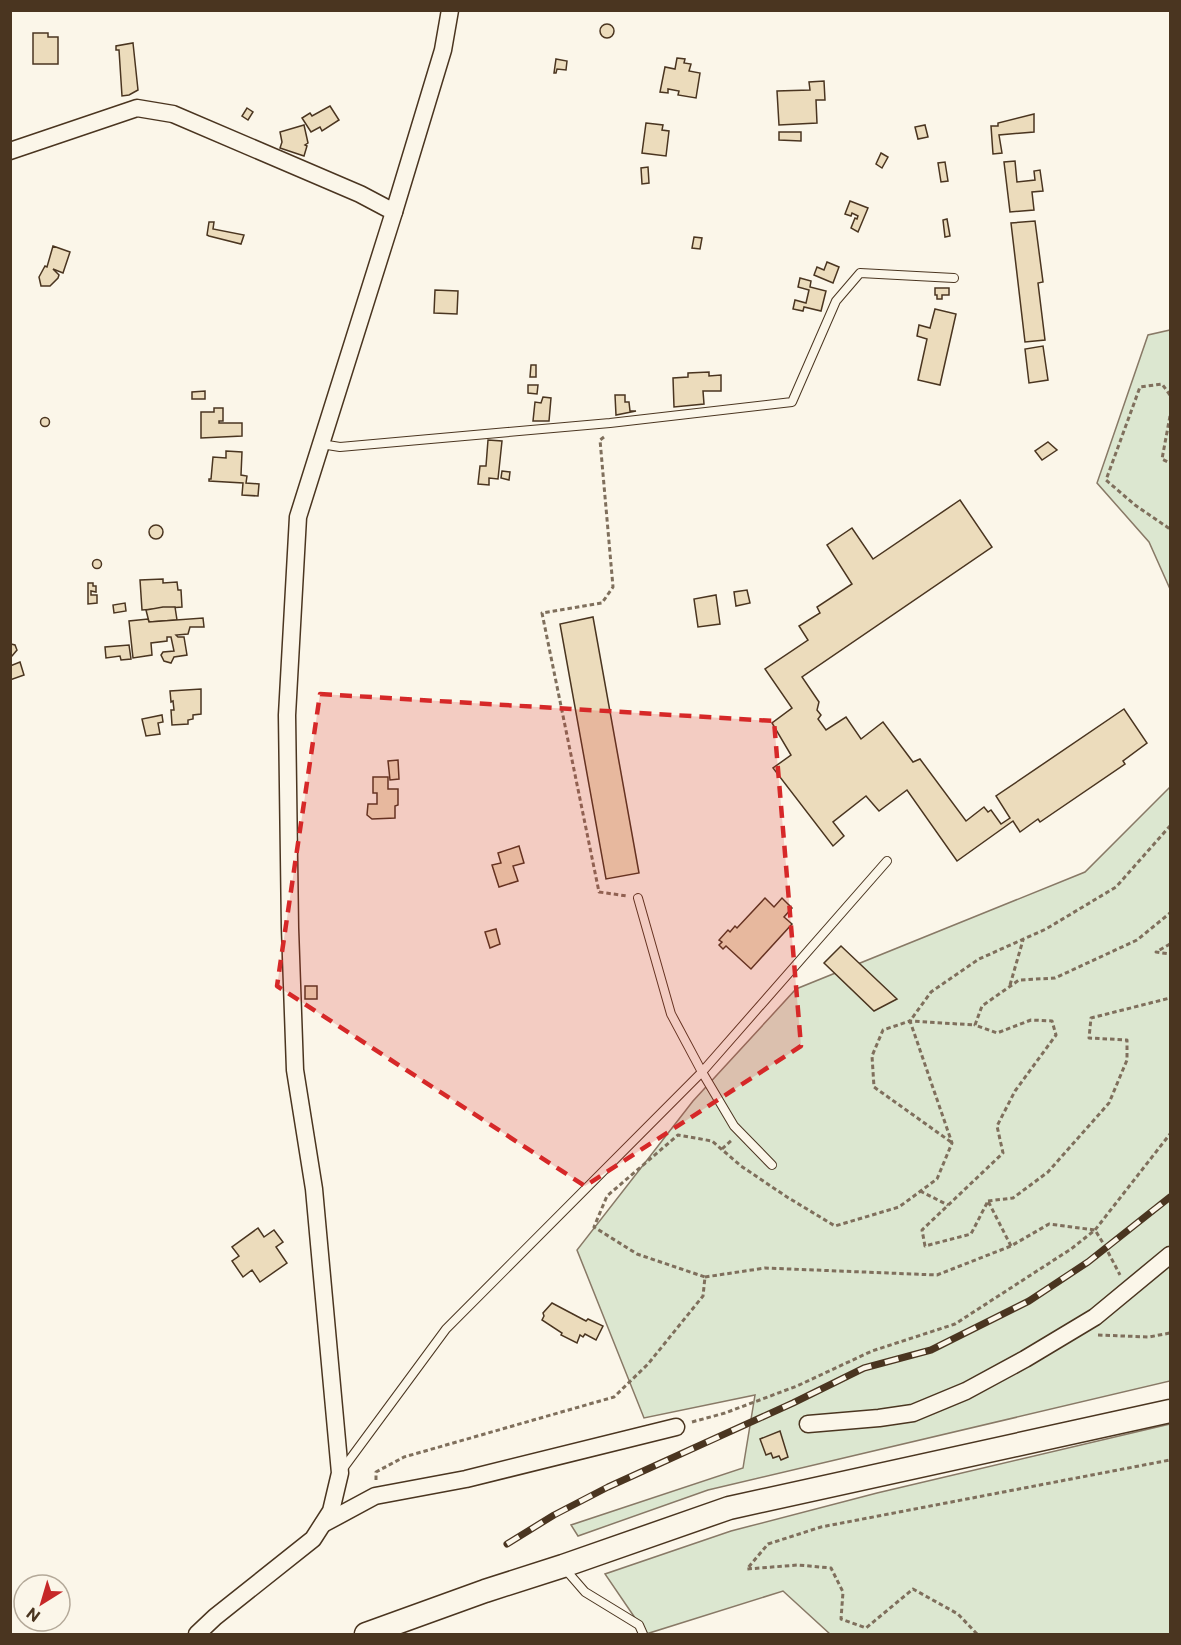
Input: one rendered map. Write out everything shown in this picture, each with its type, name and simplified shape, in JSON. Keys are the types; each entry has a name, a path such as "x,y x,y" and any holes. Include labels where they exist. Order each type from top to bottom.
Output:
{"main road":[{"path":"366,1635 484,1591 729,1508 1170,1411"}],"street":[{"path":"197,1635 215,1617 313,1539 331,1511 340,1473 314,1189 295,1070 287,715 298,517 443,50 450,10"},
{"path":"10,151 136,108 173,114 360,194 394,212"},
{"path":"808,1424 913,1413 966,1390 1095,1317 1170,1256"},
{"path":"323,1524 375,1496 466,1479 676,1427"}],"lane":[{"path":"321,444 340,447 610,423 792,402 836,301 860,273 954,278"},
{"path":"340,1473 446,1329 702,1072 886,861"},
{"path":"638,898 671,1014 734,1126 772,1165"},
{"path":"562,1566 585,1592 639,1625 643,1635"}],"path":[{"path":"1170,395 1162,384 1140,387 1106,480 1135,505 1170,530"},
{"path":"1170,416 1162,459 1170,463"},
{"path":"610,423 609,433 600,440 613,587 602,603 542,613 599,892 638,898"},
{"path":"910,1021 931,992 979,959 1046,929 1116,887 1170,826"},
{"path":"975,1025 982,1006 1019,980 1055,978 1137,940 1170,913"},
{"path":"1010,987 1023,940"},
{"path":"1170,944 1156,952 1170,954"},
{"path":"988,1201 1013,1198 1048,1172 1109,1103 1127,1060 1127,1040 1089,1038 1091,1018 1170,998"},
{"path":"952,1143 874,1087 872,1056 883,1030 910,1021 975,1025 997,1033 1031,1020 1052,1021 1056,1035 1015,1091 997,1126 1003,1153 922,1230 925,1246 971,1234 988,1201"},
{"path":"910,1021 952,1143 937,1179 899,1207 835,1226 760,1178 712,1141 678,1135 607,1196 594,1227 637,1254 705,1276 765,1268 937,1275 1011,1246 1049,1224 1095,1230"},
{"path":"676,1427 725,1413 797,1386 872,1350 955,1324 1071,1249 1095,1230 1170,1134"},
{"path":"920,1191 948,1204"},
{"path":"988,1201 1011,1246"},
{"path":"1095,1230 1103,1243"},
{"path":"1108,1252 1128,1290"},
{"path":"375,1496 376,1472 404,1457 614,1397 648,1364 703,1296 705,1276"},
{"path":"1066,1334 1149,1337 1170,1333"},
{"path":"977,1635 958,1614 913,1589 866,1628 841,1619 843,1592 831,1568 798,1565 747,1569 768,1544 821,1527 1170,1460"}],"highlighted area":[{"path":"320,694 774,721 801,1046 585,1186 277,986"}],"green space":[{"path":"1170,330 1170,589 1149,542 1097,483 1148,335"},
{"path":"1170,787 1170,1381 708,1490 578,1536 571,1525 743,1468 755,1395 644,1418 577,1250 693,1101 796,989 1085,872"},
{"path":"1170,1424 1170,1634 830,1634 783,1591 646,1634 605,1574 731,1531 877,1493"}],"building":[{"path":"607,24 612,26 614,31 612,36 607,38 602,36 600,31 602,26"},
{"path":"33,33 48,33 48,37 58,37 58,64 33,64"},
{"path":"133,43 138,90 122,96 119,50 116,50 116,46"},
{"path":"677,58 685,59 684,63 691,64 689,71 700,73 696,98 678,95 679,91 668,89 668,93 660,92 665,67 675,69"},
{"path":"556,59 567,61 566,70 557,69 554,73"},
{"path":"824,81 825,100 816,100 817,123 779,125 777,91 810,90 809,82"},
{"path":"330,106 339,120 322,131 320,127 311,132 302,118 310,113 312,116"},
{"path":"247,108 253,112 248,120 242,116"},
{"path":"1034,114 1034,132 999,135 1002,153 993,154 991,126 998,126 998,123"},
{"path":"646,123 663,125 662,130 669,131 666,156 642,153"},
{"path":"304,125 308,143 305,145 307,146 304,156 280,148 282,142 280,132"},
{"path":"925,125 928,137 918,139 915,127"},
{"path":"779,132 801,132 801,141 779,140"},
{"path":"881,153 888,157 882,168 876,164"},
{"path":"1015,161 1017,182 1035,180 1034,171 1040,170 1043,191 1032,192 1034,210 1010,212 1004,162"},
{"path":"945,162 948,181 941,182 938,163"},
{"path":"648,167 649,183 642,184 641,168"},
{"path":"850,201 868,208 858,232 851,228 858,216 852,213 851,216 845,214"},
{"path":"947,219 950,236 945,237 943,220"},
{"path":"1035,221 1043,282 1038,283 1045,340 1025,342 1011,223"},
{"path":"209,222 214,222 213,229 244,235 241,244 207,235"},
{"path":"694,237 702,238 700,249 692,248"},
{"path":"53,246 70,252 63,273 53,269 59,275 58,278 50,286 41,286 39,277 45,266 47,267"},
{"path":"827,262 839,267 833,283 814,275 817,267 824,270"},
{"path":"800,278 811,281 810,287 826,291 821,311 804,307 803,311 793,309 795,300 806,303 809,290 798,287"},
{"path":"935,288 949,288 949,295 942,295 942,299 937,299"},
{"path":"435,290 458,291 457,314 434,313"},
{"path":"935,309 956,314 940,385 918,380 927,339 917,336 919,325 930,328"},
{"path":"1043,346 1048,380 1029,383 1025,349"},
{"path":"531,365 536,365 536,377 530,377"},
{"path":"709,372 709,376 721,375 721,391 703,391 704,404 674,407 673,378 688,377 688,373"},
{"path":"528,385 538,385 537,394 528,393"},
{"path":"205,391 205,399 192,399 192,392"},
{"path":"615,395 625,395 625,402 629,402 630,411 636,411 616,415"},
{"path":"543,397 551,398 549,421 533,421 535,402 541,403"},
{"path":"214,408 223,408 223,421 219,423 242,423 242,436 201,438 201,412 214,412"},
{"path":"45,417 50,422 45,427 40,422"},
{"path":"488,440 502,441 498,479 489,478 489,485 478,484 480,466 486,466"},
{"path":"1048,442 1057,450 1042,460 1035,451"},
{"path":"226,451 242,452 241,475 247,476 246,483 259,484 258,496 242,495 243,483 209,481 213,457 226,458"},
{"path":"502,471 510,472 509,480 501,478"},
{"path":"960,500 992,547 802,677 819,702 817,710 821,715 818,719 826,730 846,717 861,739 883,722 913,762 920,759 966,821 984,807 988,812 991,810 1001,824 1010,818 996,796 1124,709 1147,743 1123,761 1125,764 1040,822 1038,819 1020,832 1013,821 957,861 907,790 879,811 866,796 833,822 844,836 833,846 773,768 791,755 772,723 792,708 765,669 808,640 799,626 820,613 817,607 852,584 827,545 852,528 873,559"},
{"path":"153,525 159,525 163,532 159,539 153,539 149,535 149,529"},
{"path":"97,559 102,564 97,569 92,564"},
{"path":"163,579 163,583 177,582 178,590 181,590 182,607 142,610 140,580"},
{"path":"88,583 96,586 96,592 91,591 91,595 97,595 97,603 88,604"},
{"path":"747,590 750,603 736,606 734,592"},
{"path":"716,595 720,624 698,627 694,599"},
{"path":"125,603 126,611 114,613 113,605"},
{"path":"175,607 177,620 149,622 146,610"},
{"path":"593,617 639,873 606,879 560,624"},
{"path":"203,618 204,627 190,627 188,634 176,635 184,637 187,655 174,657 171,663 164,661 161,655 163,652 174,651 171,637 167,637 167,641 151,643 152,655 133,658 129,621 148,619 149,622"},
{"path":"11,644 15,645 17,650 10,656"},
{"path":"129,645 131,659 121,660 120,656 106,658 105,647"},
{"path":"20,662 24,675 10,680 10,666"},
{"path":"201,689 201,714 193,715 193,719 188,720 188,724 172,725 171,710 174,710 170,691"},
{"path":"162,715 163,722 158,723 160,734 146,736 142,719"},
{"path":"398,760 399,779 390,780 388,761"},
{"path":"373,777 388,777 388,789 398,789 395,818 372,819 367,815 368,804 377,804 377,793 373,793"},
{"path":"519,846 524,863 513,866 518,881 499,887 492,865 501,863 498,853"},
{"path":"765,898 774,907 782,898 792,908 784,917 792,924 751,969 726,946 723,949 719,945 722,942 719,940 728,930 730,932 735,926 737,928"},
{"path":"496,929 500,944 490,948 485,932"},
{"path":"841,946 897,999 874,1011 824,963"},
{"path":"305,986 317,986 317,999 305,999"},
{"path":"258,1228 264,1237 274,1230 283,1242 276,1247 287,1263 260,1282 252,1270 243,1277 232,1261 239,1256 232,1247"},
{"path":"552,1303 586,1321 588,1319 603,1326 596,1340 585,1334 583,1337 580,1335 577,1343 561,1335 562,1333 542,1320 543,1313"},
{"path":"780,1431 788,1457 781,1460 779,1456 773,1458 771,1453 766,1455 760,1439"}],"railway":[{"path":"507,1544 554,1515 608,1487 793,1403 864,1368 931,1350 1029,1301 1088,1262 1170,1197"}]}
